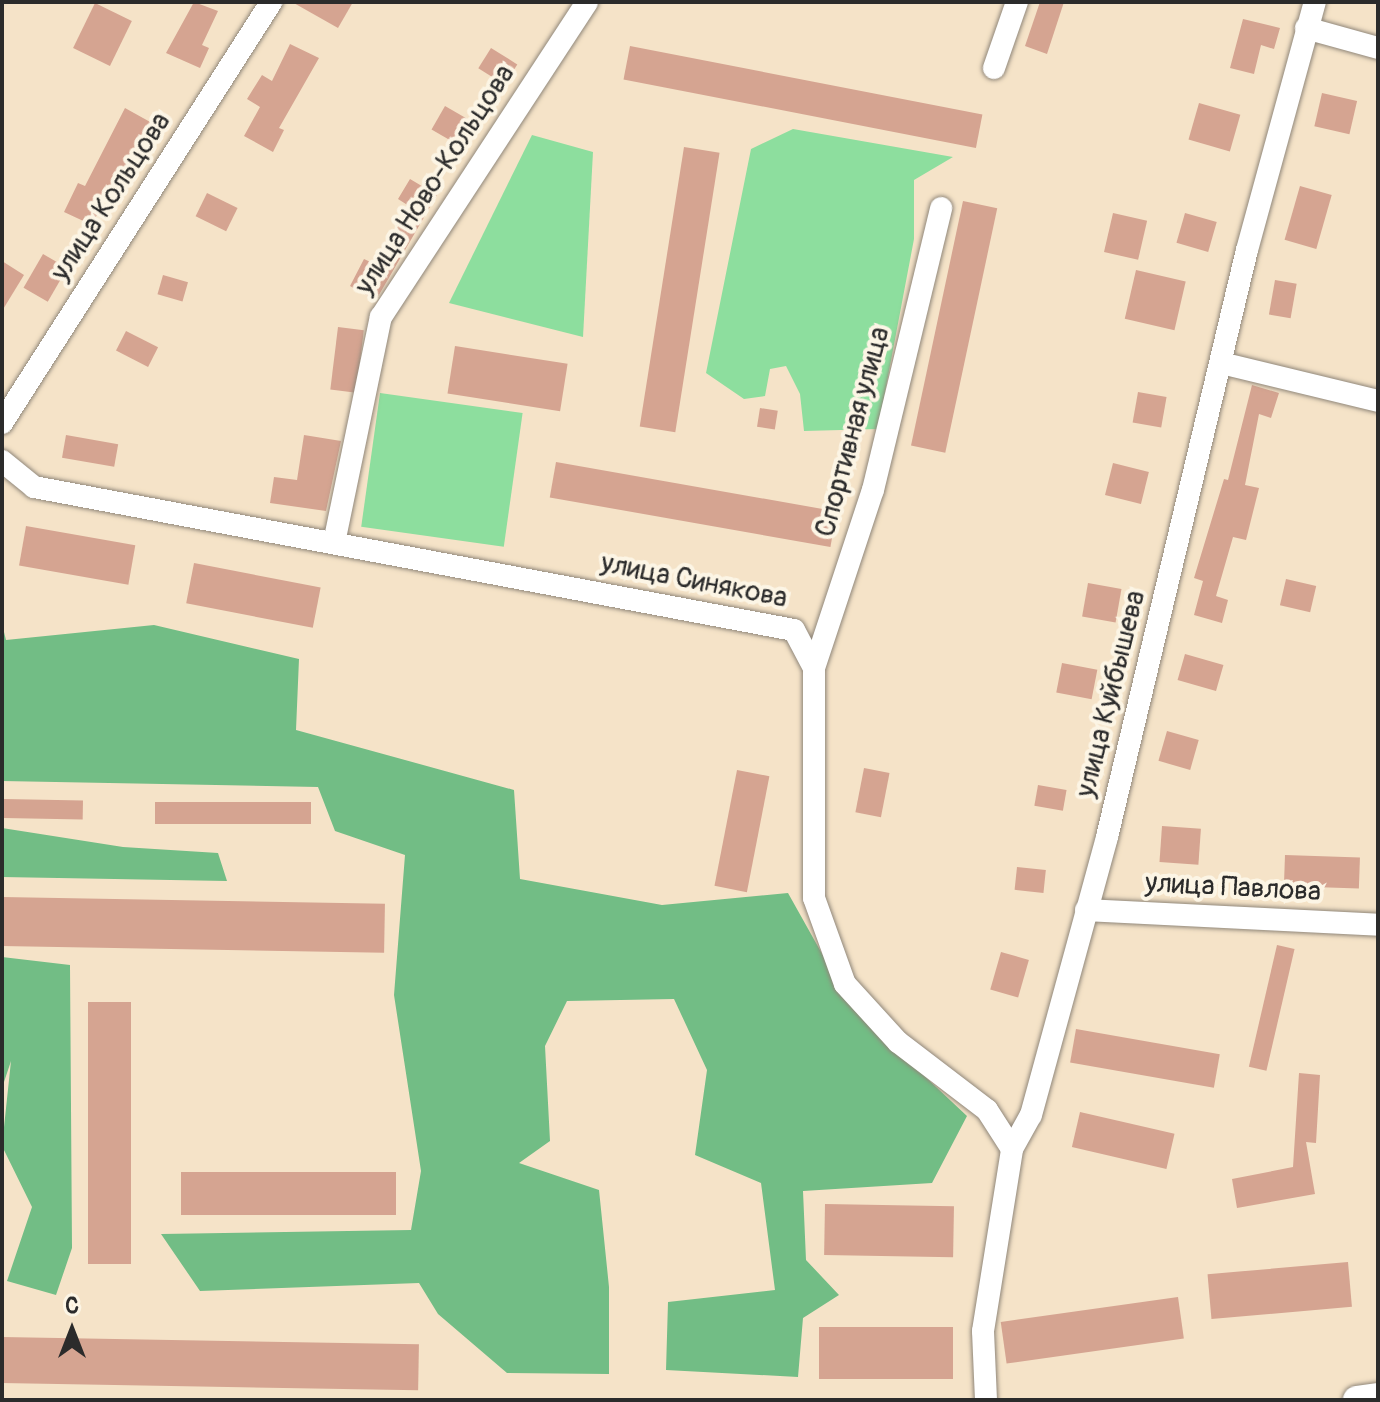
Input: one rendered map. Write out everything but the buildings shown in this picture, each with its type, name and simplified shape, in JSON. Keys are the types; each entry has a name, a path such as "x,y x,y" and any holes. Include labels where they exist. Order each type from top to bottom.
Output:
{"street":[{"name":"улица Кольцова","path":"2,423 271,2"},
{"name":"улица Ново-Кольцова","path":"334,543 381,317 587,2"},
{"path":"994,68 1017,2"},
{"name":"улица Куйбышева","path":"986,1400 983,1331 1012,1149 1031,1115 1086,910 1221,363 1315,2"},
{"path":"1306,28 1378,48"},
{"name":"Спортивная улица","path":"814,668 873,490 941,208"},
{"path":"1221,363 1378,401"},
{"name":"улица Синякова","path":"2,461 34,487 794,630 814,668 814,898 845,984 898,1042 987,1110 1012,1149"},
{"name":"улица Павлова","path":"1086,910 1378,925"},
{"path":"1357,1400 1378,1397"}],"green space":[{"path":"793,129 953,157 914,180 914,239 878,429 804,431 800,394 786,366 770,369 765,396 744,399 706,373 751,149"},
{"path":"532,135 593,152 583,337 449,303"},
{"path":"380,393 523,413 504,547 361,527"},
{"path":"2,624 6,640 154,625 299,659 296,730 514,790 520,879 662,905 788,893 853,1009 967,1116 932,1183 803,1191 806,1260 839,1295 803,1318 798,1377 666,1370 668,1302 775,1290 761,1183 695,1155 707,1070 674,999 567,1001 545,1046 550,1141 519,1163 599,1190 609,1287 609,1374 507,1373 438,1314 419,1283 200,1291 161,1234 411,1230 421,1171 394,995 405,855 335,831 318,787 2,781"},
{"path":"2,828 123,847 218,853 227,881 2,877"},
{"path":"2,957 70,965 72,1248 56,1295 7,1281 32,1207 2,1146 11,1061 2,1088"}]}
